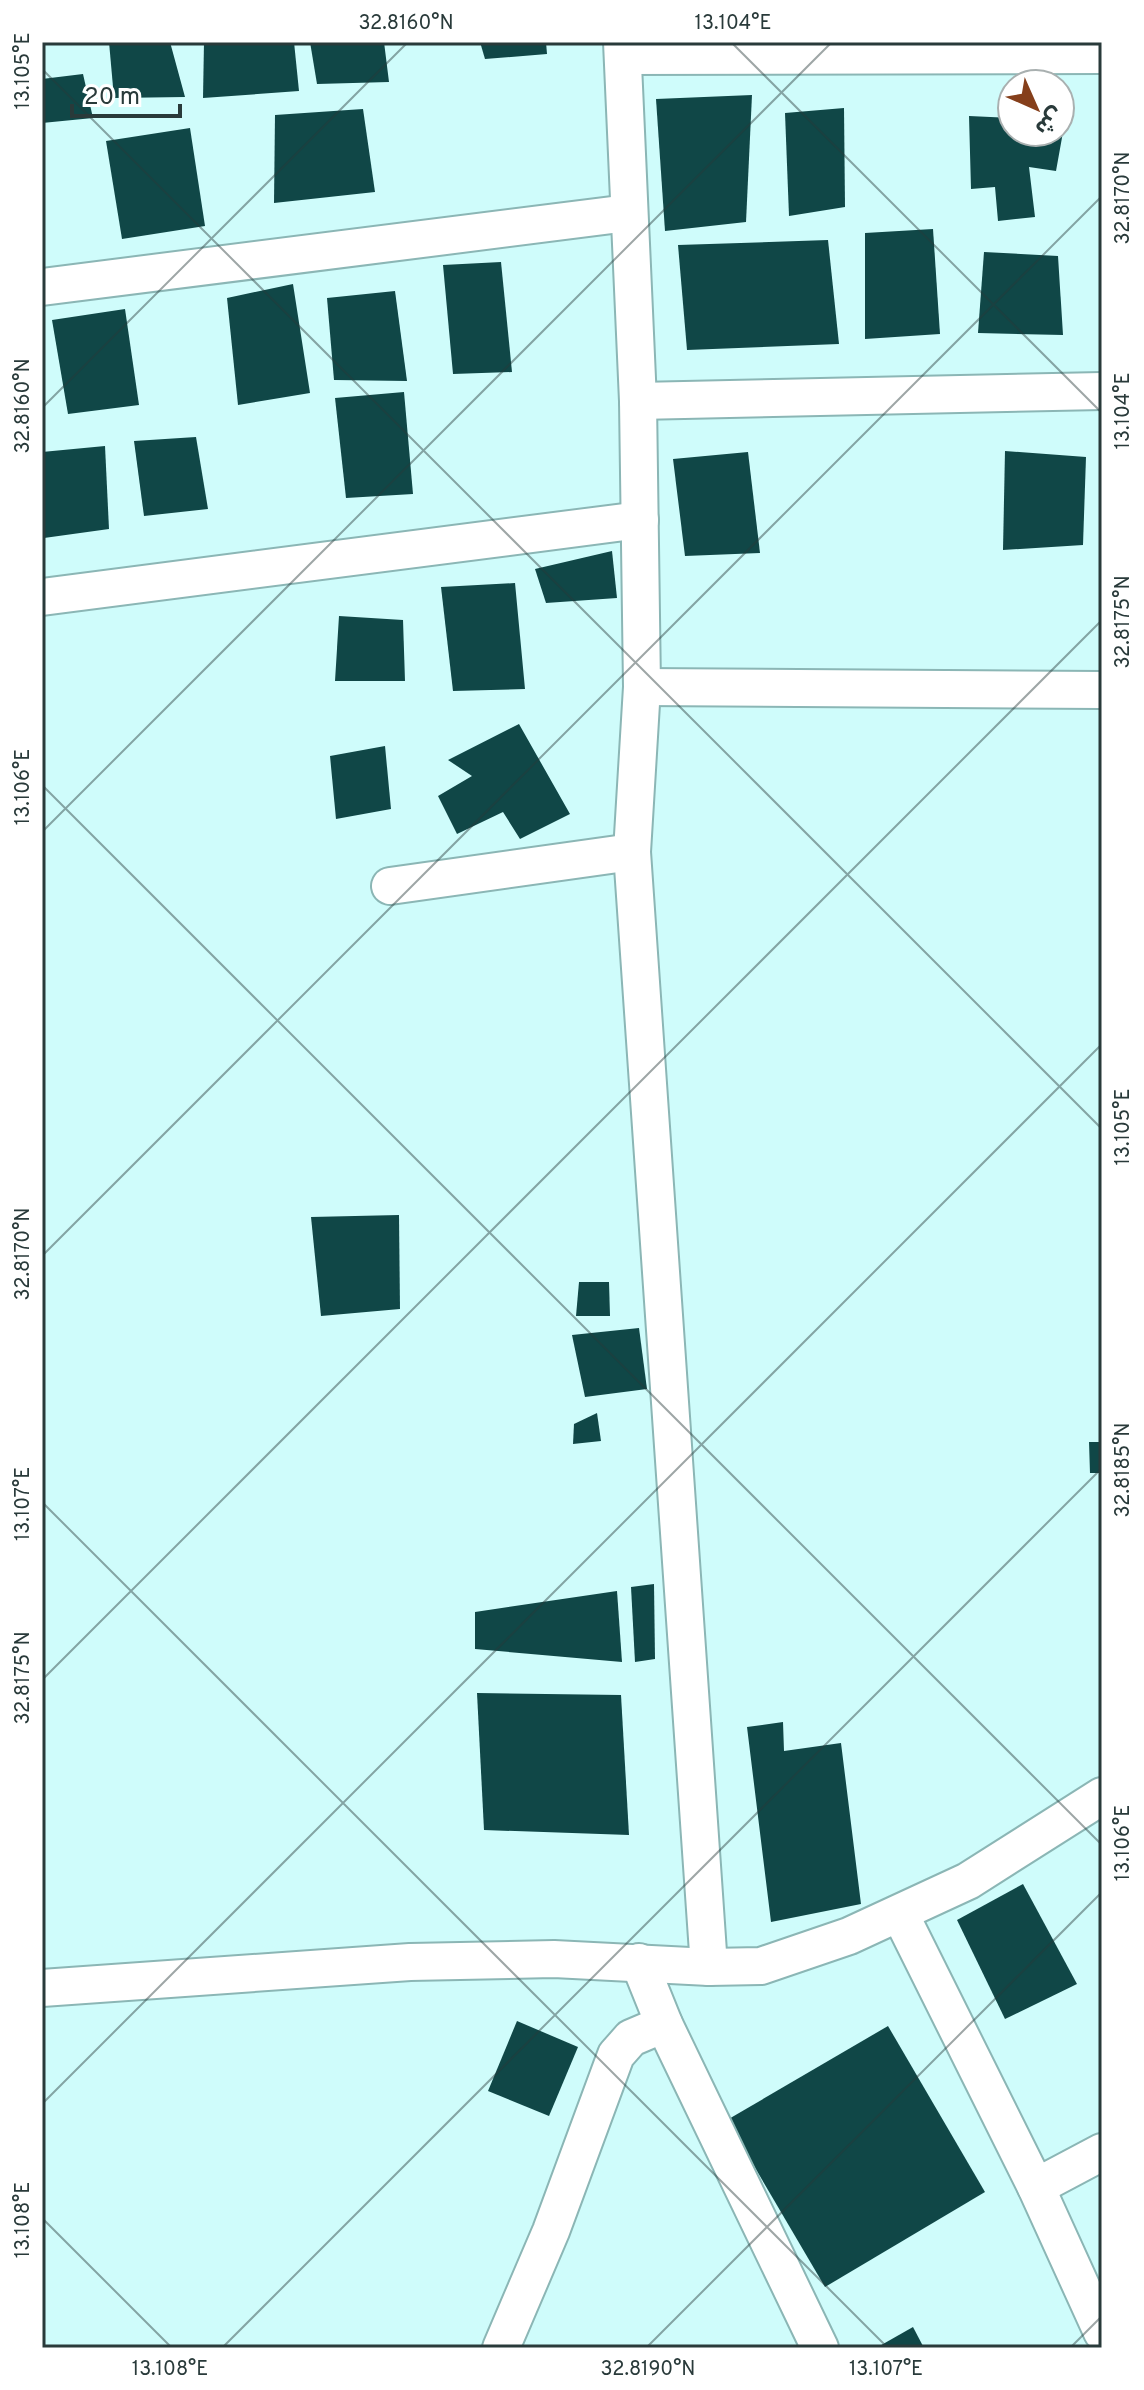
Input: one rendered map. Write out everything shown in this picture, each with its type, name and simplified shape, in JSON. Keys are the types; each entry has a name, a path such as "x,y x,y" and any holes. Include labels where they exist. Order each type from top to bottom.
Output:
{"street":[{"path":"709,1967 632,852 642,687 640,520 638,401 622,49 1102,55"},
{"path":"42,287 628,213"},
{"path":"638,401 1102,391"},
{"path":"42,597 640,520"},
{"path":"642,687 1102,690"},
{"path":"390,886 632,852"},
{"path":"42,1988 410,1962 554,1959 709,1967 761,1966 849,1936 968,1881 1102,1796"},
{"path":"900,1914 1036,2187 1102,2332"},
{"path":"639,1962 664,2024 820,2348"},
{"path":"501,2348 551,2231 616,2055 631,2038 664,2024"},
{"path":"1036,2187 1102,2152"}],"building":[{"path":"109,42 170,42 185,97 114,98"},
{"path":"204,42 294,42 299,91 203,98"},
{"path":"310,42 384,42 389,82 317,84"},
{"path":"480,42 546,42 547,54 485,59"},
{"path":"83,74 93,118 42,123 42,79"},
{"path":"752,95 746,222 665,231 656,99"},
{"path":"844,108 845,207 789,216 785,113"},
{"path":"363,109 375,192 274,203 275,115"},
{"path":"969,116 996,117 996,148 1060,148 1056,171 1029,167 1035,217 998,221 995,187 971,189"},
{"path":"190,128 205,226 122,239 106,141"},
{"path":"933,229 940,334 865,339 865,233"},
{"path":"828,240 839,344 687,350 678,245"},
{"path":"984,252 1058,256 1063,335 978,333"},
{"path":"501,262 512,372 453,374 443,265"},
{"path":"293,284 310,393 238,405 227,298"},
{"path":"395,291 407,381 334,380 327,298"},
{"path":"125,309 139,405 68,414 52,320"},
{"path":"404,392 413,494 346,498 335,398"},
{"path":"196,437 208,509 144,516 134,441"},
{"path":"105,446 109,529 44,538 42,452"},
{"path":"1005,451 1086,457 1083,545 1003,550"},
{"path":"748,452 760,553 685,556 673,459"},
{"path":"612,551 617,598 546,603 535,569"},
{"path":"515,583 525,689 453,691 441,587"},
{"path":"339,616 403,620 405,681 335,681"},
{"path":"519,724 570,814 520,839 503,812 457,834 438,796 472,776 448,760"},
{"path":"385,746 391,809 336,819 330,756"},
{"path":"399,1215 400,1309 321,1316 311,1217"},
{"path":"579,1282 609,1282 610,1316 576,1316"},
{"path":"639,1328 647,1389 585,1397 572,1335"},
{"path":"597,1413 601,1441 573,1444 574,1424"},
{"path":"1089,1442 1102,1442 1102,1473 1090,1473"},
{"path":"654,1584 655,1659 635,1662 631,1587"},
{"path":"617,1591 622,1662 475,1649 475,1612"},
{"path":"477,1693 621,1695 629,1835 484,1830"},
{"path":"783,1722 784,1751 841,1743 861,1904 771,1922 747,1727"},
{"path":"1023,1884 1077,1984 1005,2019 957,1920"},
{"path":"517,2021 578,2047 549,2116 488,2091"},
{"path":"888,2026 985,2192 825,2287 727,2120"},
{"path":"913,2327 924,2348 876,2348"}]}
